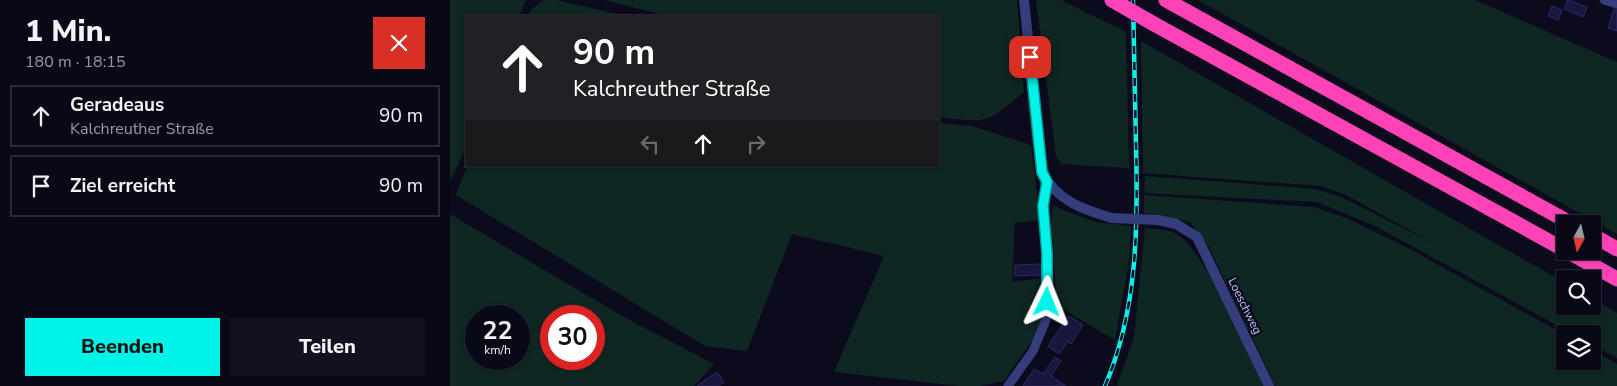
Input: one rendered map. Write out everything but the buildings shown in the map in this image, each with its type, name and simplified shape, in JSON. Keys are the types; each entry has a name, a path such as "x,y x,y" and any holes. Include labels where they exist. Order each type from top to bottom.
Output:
{"highway":[{"path":"1112,0 1556,245"},
{"path":"1166,0 1556,215"},
{"path":"1601,240 1617,248"},
{"path":"1582,260 1617,279"}],"street":[{"path":"1008,386 1033,350 1046,320 1049,283 1043,206 1047,182 1042,172 1024,0"},
{"path":"1604,0 1617,4"},
{"name":"Loeschweg","path":"1047,182 1060,197 1076,207 1112,218 1158,220 1176,224 1197,237 1269,386"}],"green space":[{"path":"450,0 526,0 519,15 465,15 465,149 450,181"},
{"path":"543,0 557,0 622,15 529,15 532,9"},
{"path":"605,0 1017,0 1024,92 993,116 986,119 968,120 940,117 940,15 663,15"},
{"path":"1036,0 1061,0 1126,32 1129,168 1062,164 1056,156"},
{"path":"1198,0 1475,0 1617,62 1617,234 1601,225 1601,215 1583,215"},
{"path":"1141,41 1556,278 1556,315 1601,315 1601,304 1617,313 1617,358 1601,349 1601,325 1556,325 1375,226 1317,202 1144,193 1145,176 1316,189 1341,197 1433,243 1346,195 1321,186 1143,173"},
{"path":"940,123 972,126 1031,145 1040,220 1015,223 1012,282 1044,278 1043,313 1036,335 1004,381 980,386 959,386 834,372 884,256 792,234 747,351 705,346 456,195 467,167 940,167"},
{"path":"1144,195 1314,207 1349,219 1408,248 1556,330 1556,370 1601,370 1601,355 1617,364 1617,386 1275,386 1209,247 1190,222 1144,213"},
{"path":"1053,206 1096,222 1131,226 1129,262 1115,340 1057,306 1051,220"},
{"path":"450,214 603,305 540,305 540,370 605,370 605,306 714,364 694,386 450,386"},
{"path":"1145,228 1175,233 1186,242 1199,258 1212,279 1236,327 1263,386 1117,386 1134,337"}],"railway":[{"path":"1105,386 1116,357 1124,327 1134,267 1137,175 1133,0"}],"route":[{"path":"1030,57 1042,172 1047,182 1043,206 1049,283 1047,302"}]}
